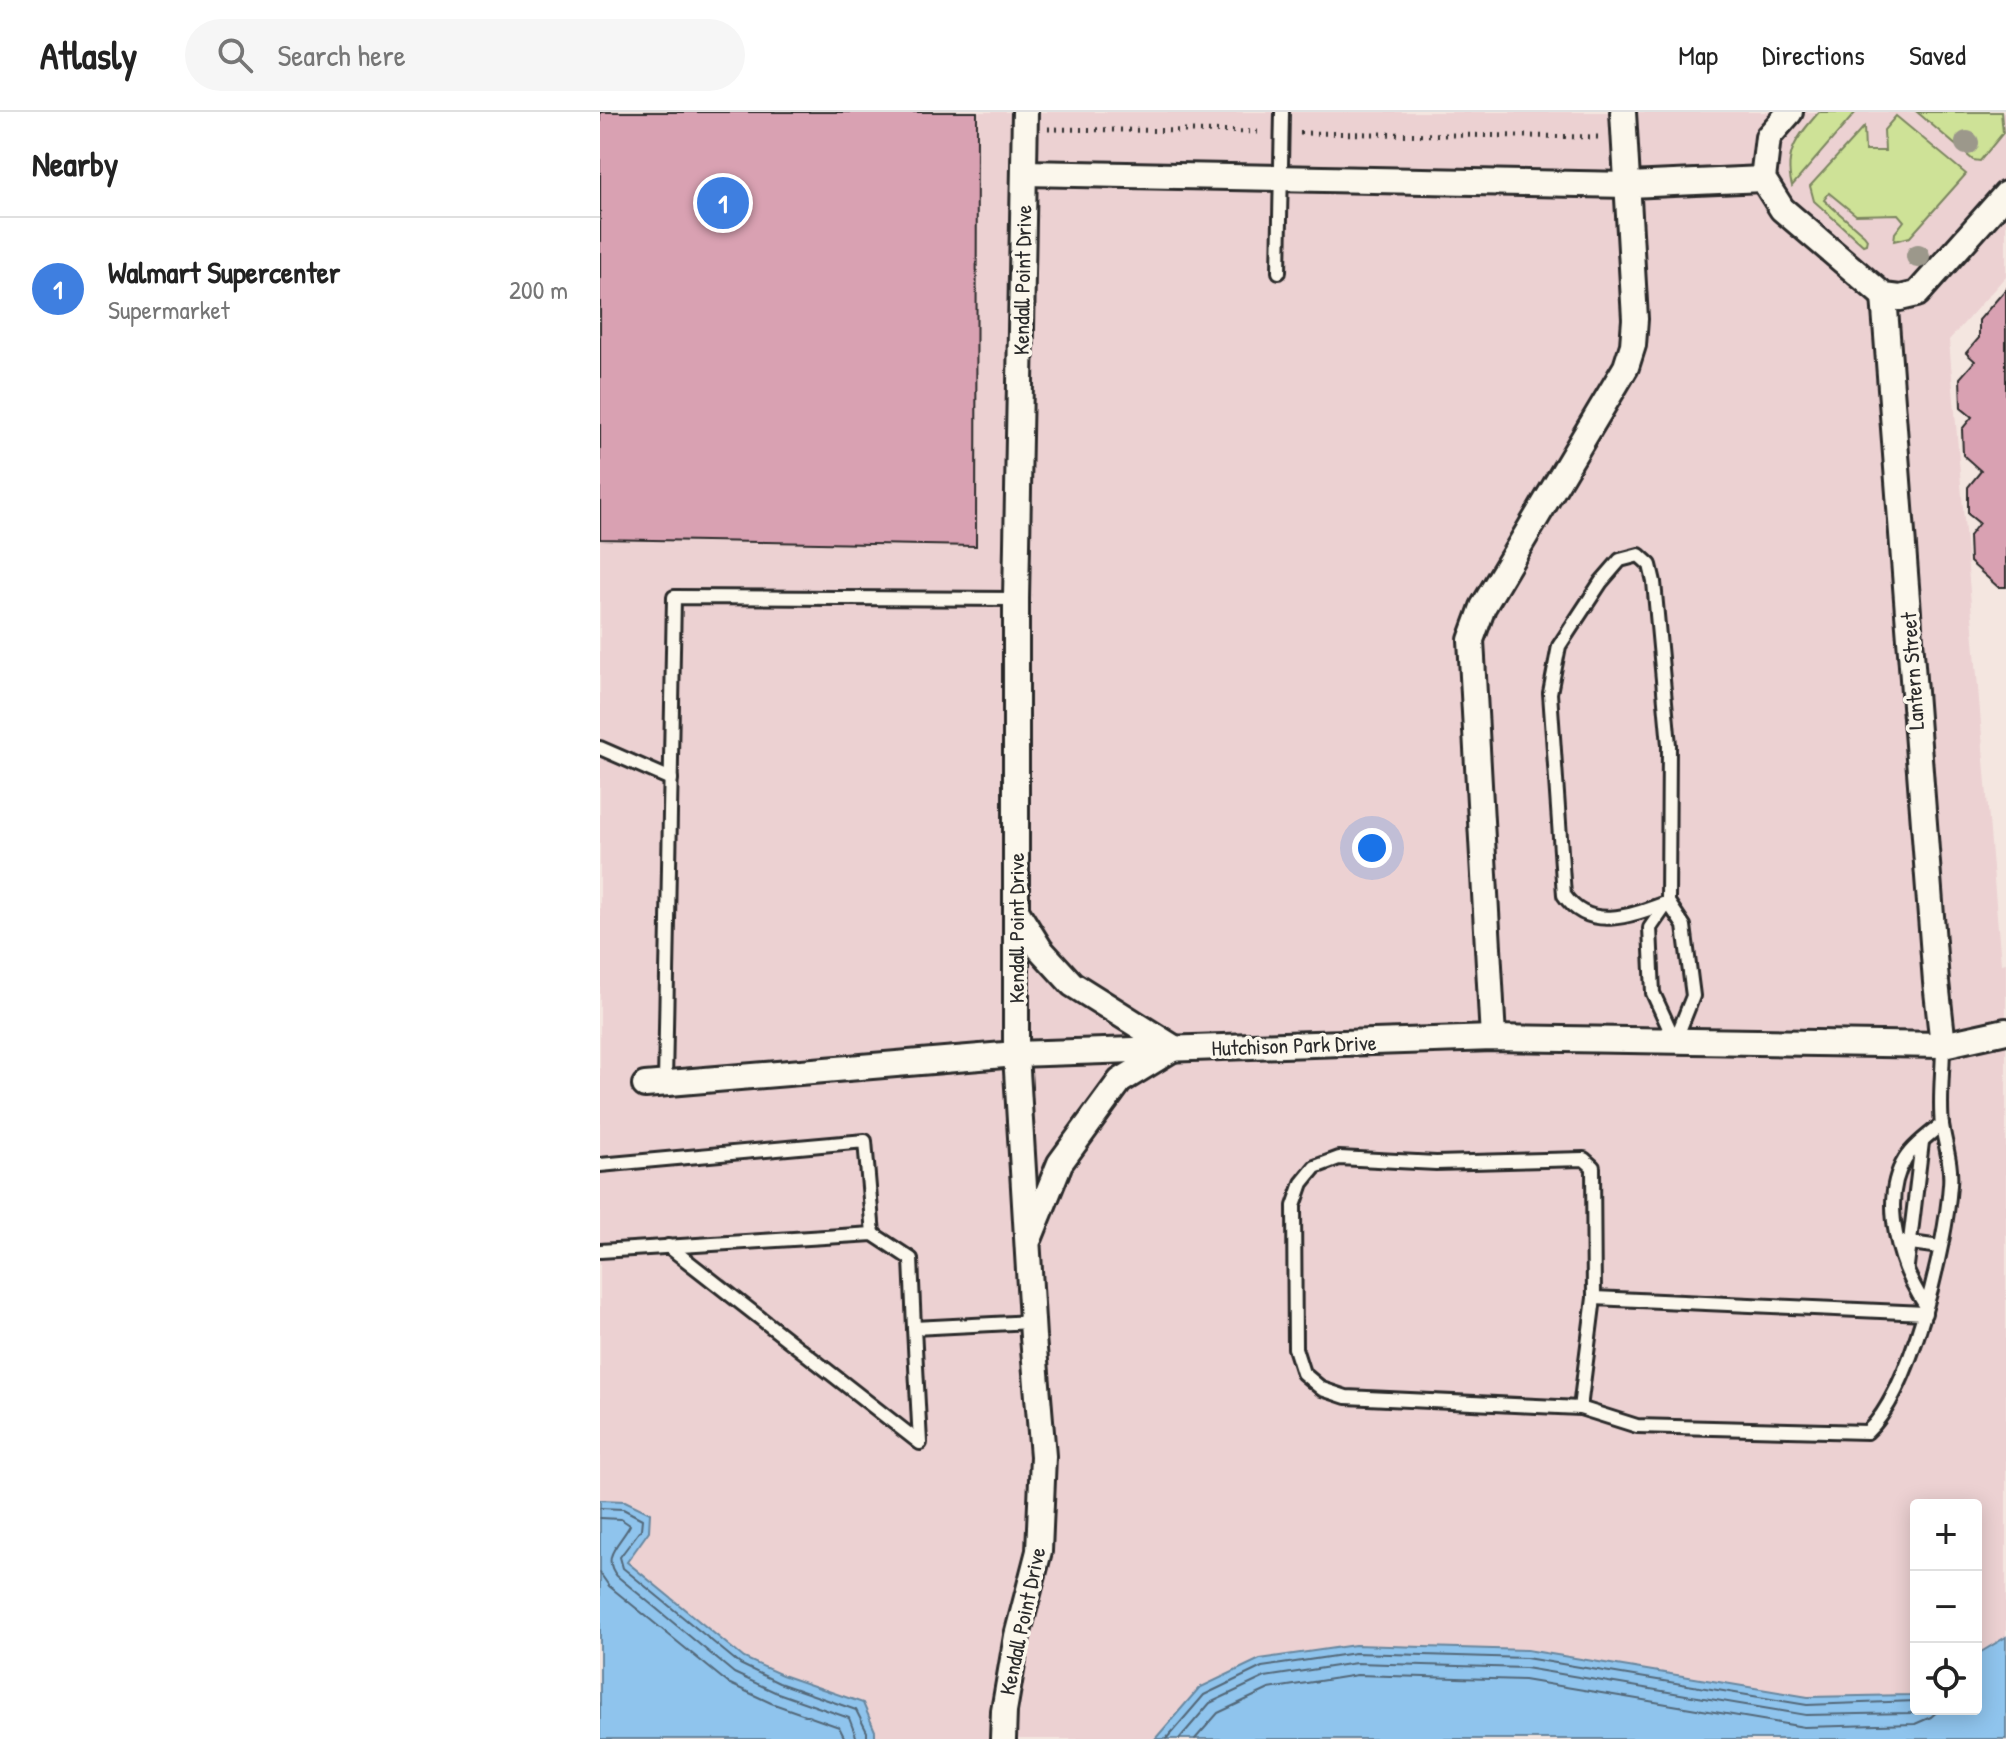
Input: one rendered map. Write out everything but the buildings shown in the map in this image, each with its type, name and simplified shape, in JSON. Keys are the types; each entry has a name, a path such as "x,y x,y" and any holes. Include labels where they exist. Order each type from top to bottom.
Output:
{"street":[{"name":"Kendall Point Drive","path":"1003,1739 1004,1711 1017,1636 1039,1551 1043,1456 1016,1054 1016,599 1025,112"},
{"path":"1493,1038 1471,640 1483,607 1626,367 1633,345 1635,319 1623,112"},
{"path":"1790,112 1768,137 1763,179 1782,209 1884,296 1900,298 1917,294 2006,194"},
{"path":"1024,173 1629,185 1763,179"},
{"name":"Lantern Street","path":"1884,296 1943,1045"},
{"path":"1017,911 1040,949 1072,984 1174,1048 1120,1081 1060,1163 1027,1243"},
{"name":"Hutchison Park Drive","path":"655,1084 1016,1054 1493,1038 1943,1045 2006,1031"}],"lane":[{"path":"1279,272 1282,112"},
{"path":"1668,902 1631,916 1595,917 1573,908 1564,895 1550,693 1559,646 1601,582 1620,560 1639,555 1650,565 1654,582 1667,730 1668,902 1684,926 1693,996 1675,1041"},
{"path":"655,1084 671,779 674,597 1016,599"},
{"path":"600,748 671,779"},
{"path":"1668,902 1650,928 1653,993 1675,1041"},
{"path":"1580,1408 1594,1298 1593,1167 1584,1159 1436,1163 1339,1158 1315,1167 1302,1183 1294,1206 1295,1348 1303,1373 1322,1389 1346,1397 1580,1408 1637,1426 1867,1432 1880,1420 1894,1392 1926,1309 1940,1247 1950,1185 1949,1154 1942,1124 1943,1045"},
{"path":"1904,1242 1892,1210 1895,1184 1906,1157 1942,1124"},
{"path":"600,1165 865,1141 873,1234"},
{"path":"1922,1142 1904,1242 1911,1285 1926,1309"},
{"path":"600,1251 668,1246 873,1234 911,1259 920,1443 668,1246"},
{"path":"1904,1242 1940,1247"},
{"path":"1594,1298 1926,1309"},
{"path":"914,1328 1032,1322"}],"path":[{"path":"1047,129 1599,137"}],"shaded area":[{"path":"600,112 2006,112 2006,276 1949,340 2001,964 2006,963 2006,1739 875,1739 875,1731 782,1675 744,1658 627,1561 649,1531 625,1501 600,1500"}],"green space":[{"path":"1819,112 1856,112 1792,186 1791,154"},
{"path":"1917,112 2001,112 2003,133 1980,161 1973,160"},
{"path":"1896,116 1966,174 1910,237 1894,241 1895,233 1904,221 1898,214 1856,215 1829,193 1824,200 1864,235 1867,239 1863,245 1814,201 1810,186 1864,127 1865,151 1885,151 1884,130"}],"water":[{"path":"600,1500 625,1501 650,1513 649,1531 627,1562 744,1658 782,1675 863,1703 875,1731 875,1739 600,1739"},
{"path":"2006,1637 2006,1739 1155,1739 1199,1688 1260,1659 1355,1645 1527,1650 1808,1697 1910,1695 1910,1715 1982,1715 1982,1651"}],"place":[{"name":"Walmart Supercenter","path":"723,203"}]}
